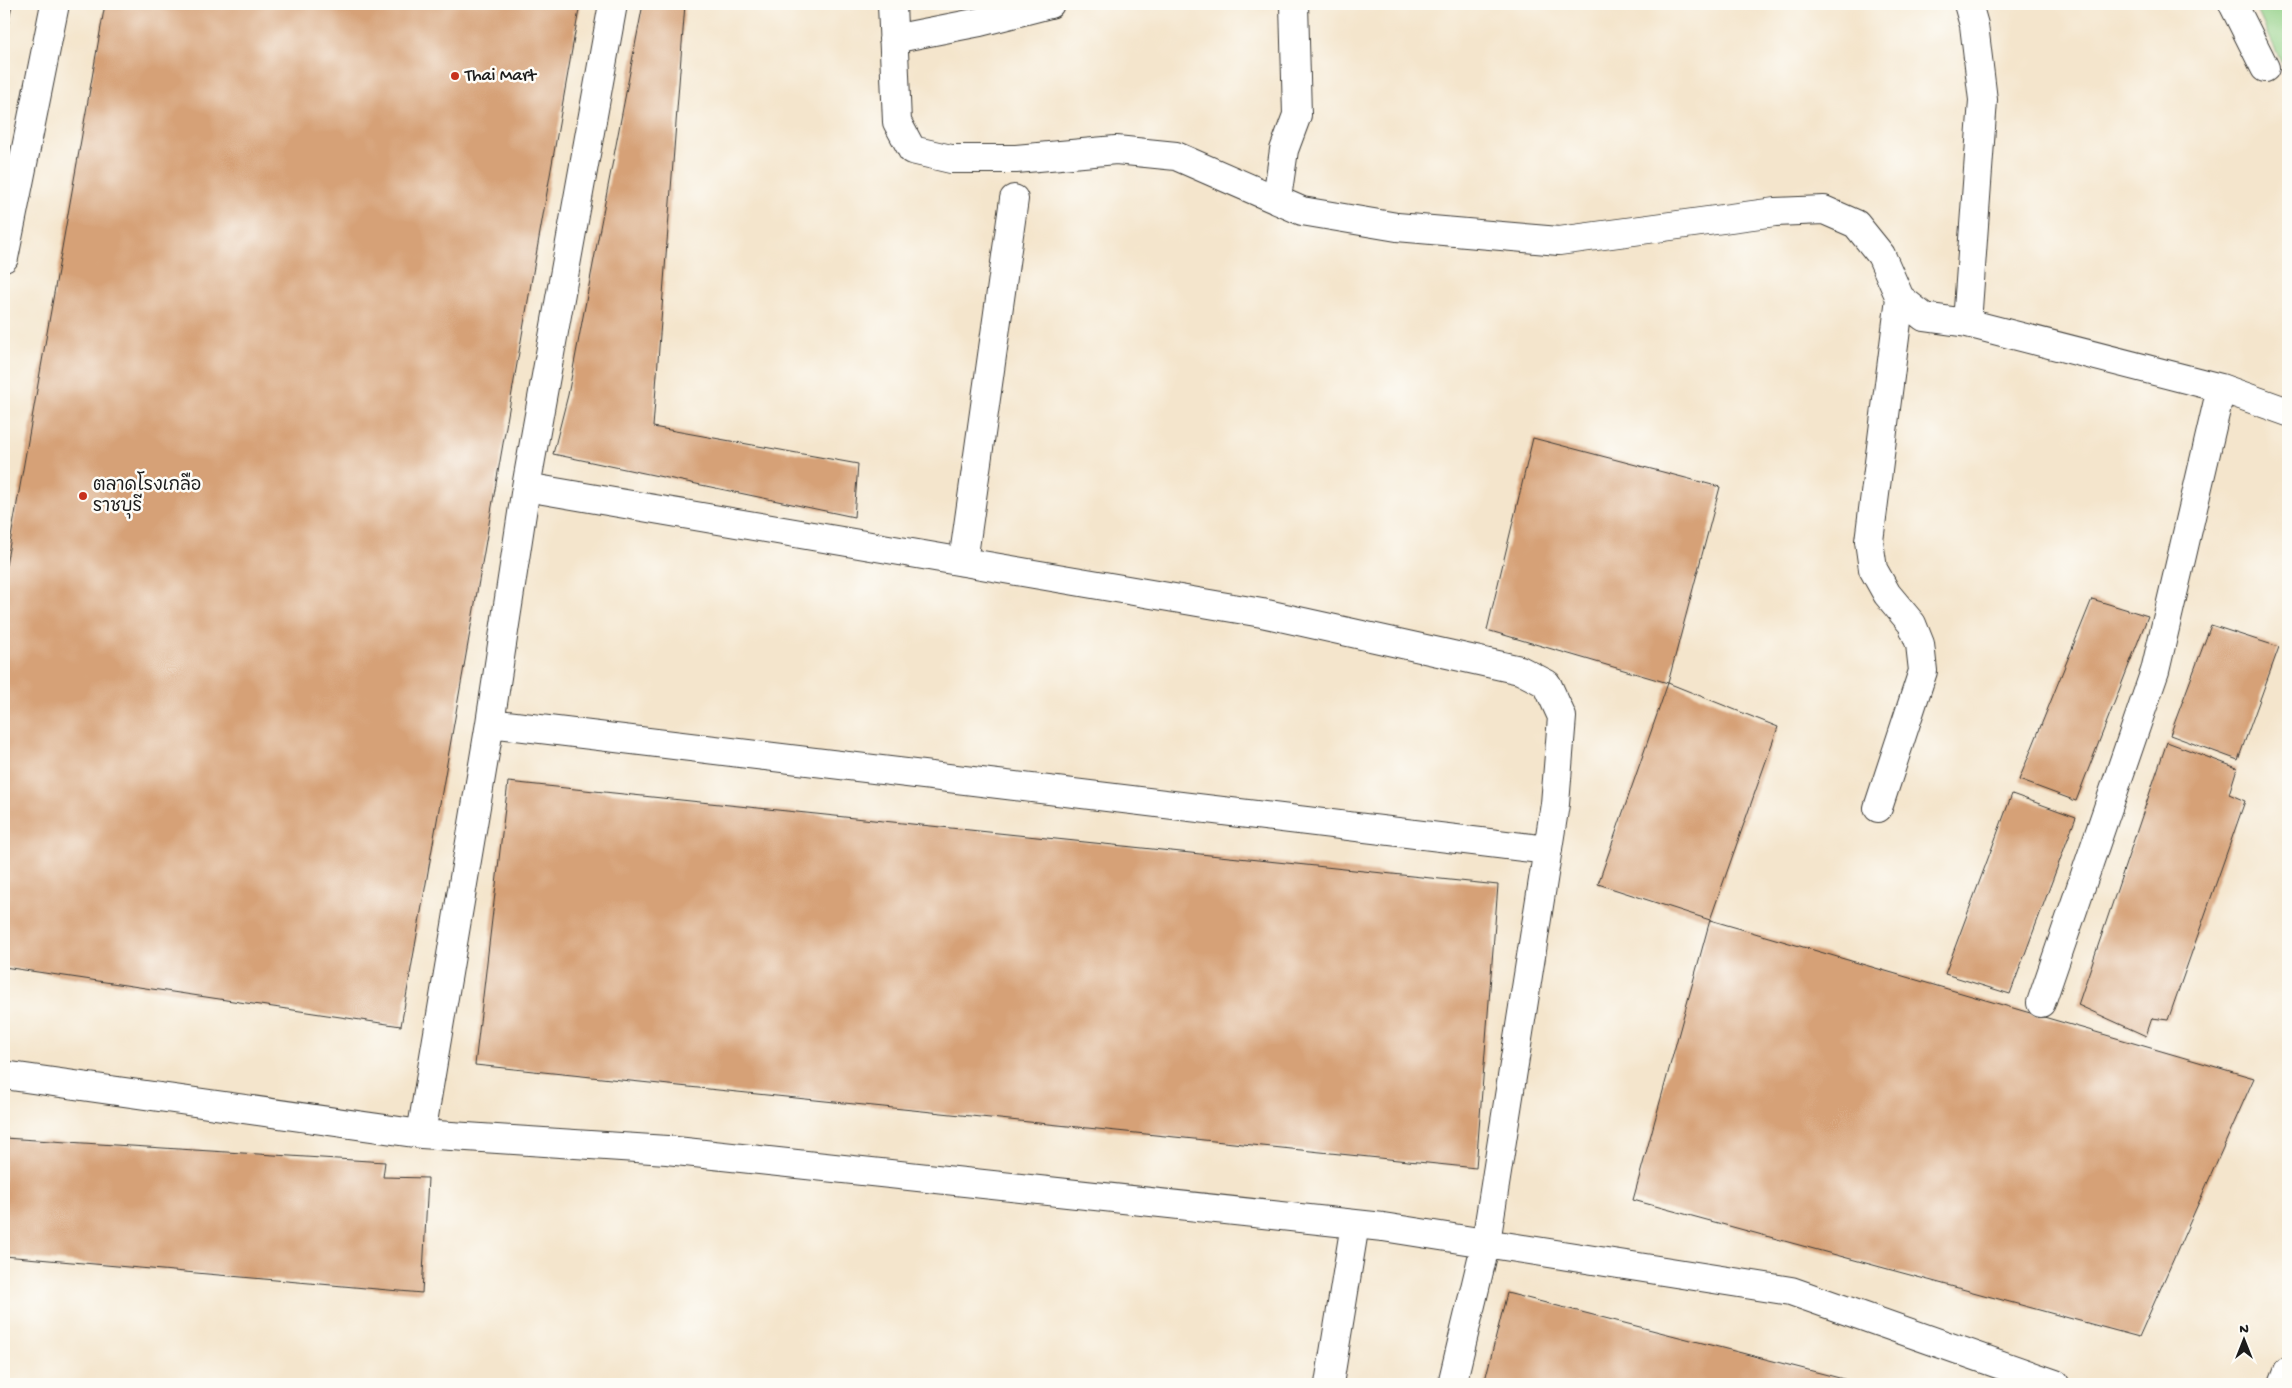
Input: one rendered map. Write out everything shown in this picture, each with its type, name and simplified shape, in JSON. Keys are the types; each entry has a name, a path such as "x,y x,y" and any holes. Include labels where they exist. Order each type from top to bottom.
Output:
{"street":[{"path":"4,258 55,4"},
{"path":"421,1134 490,723 526,487 613,4"},
{"path":"892,4 898,122 912,150 951,160 1016,159 1116,150 1176,156 1277,198 1302,211 1397,227 1559,241 1775,212 1824,210 1856,224 1881,255 1900,298 1924,317 1967,324 2220,388 2288,412"},
{"path":"893,39 980,22 1050,4"},
{"path":"1277,198 1284,150 1297,115 1294,4"},
{"path":"1967,324 1982,100 1974,25 1968,4"},
{"path":"2233,4 2265,68"},
{"path":"963,562 1014,199"},
{"path":"1878,808 1923,671 1920,644 1912,624 1887,594 1873,569 1869,541 1900,298"},
{"path":"2041,1004 2155,671 2220,388"},
{"path":"526,487 1262,613 1520,670 1548,684 1562,717 1555,804 1486,1242 1452,1384"},
{"path":"490,723 1548,850"},
{"path":"4,1075 421,1134 667,1150 1355,1224 1486,1242 1791,1291 2055,1384"},
{"path":"1329,1384 1355,1224"},
{"path":"2283,1384 2288,1371"}],"green space":[{"path":"2254,4 2288,4 2288,76"}],"building":[{"path":"4,4 12,4 5,42 4,42"},
{"path":"105,4 580,4 401,1026 4,967 4,577"},
{"path":"643,4 685,4 653,427 858,464 854,517 553,454 568,395"},
{"path":"1533,438 1720,487 1668,683 1487,630"},
{"path":"2092,599 2148,616 2076,801 2019,780"},
{"path":"2211,625 2279,647 2238,760 2170,735"},
{"path":"1668,683 1778,727 1710,920 1598,884"},
{"path":"2167,742 2237,768 2229,794 2245,801 2168,1020 2152,1018 2146,1036 2078,1005"},
{"path":"508,782 1498,885 1476,1168 475,1065"},
{"path":"2012,794 2076,817 2010,994 1945,974"},
{"path":"1710,920 2254,1078 2139,1337 1633,1200"},
{"path":"4,1138 385,1162 383,1177 428,1178 422,1293 4,1256"},
{"path":"1507,1293 1863,1384 1484,1384"}],"place":[{"name":"Thai Mart","path":"455,76"},
{"name":"ตลาดโรงเกลือ ราชบุรี","path":"83,496"}]}
